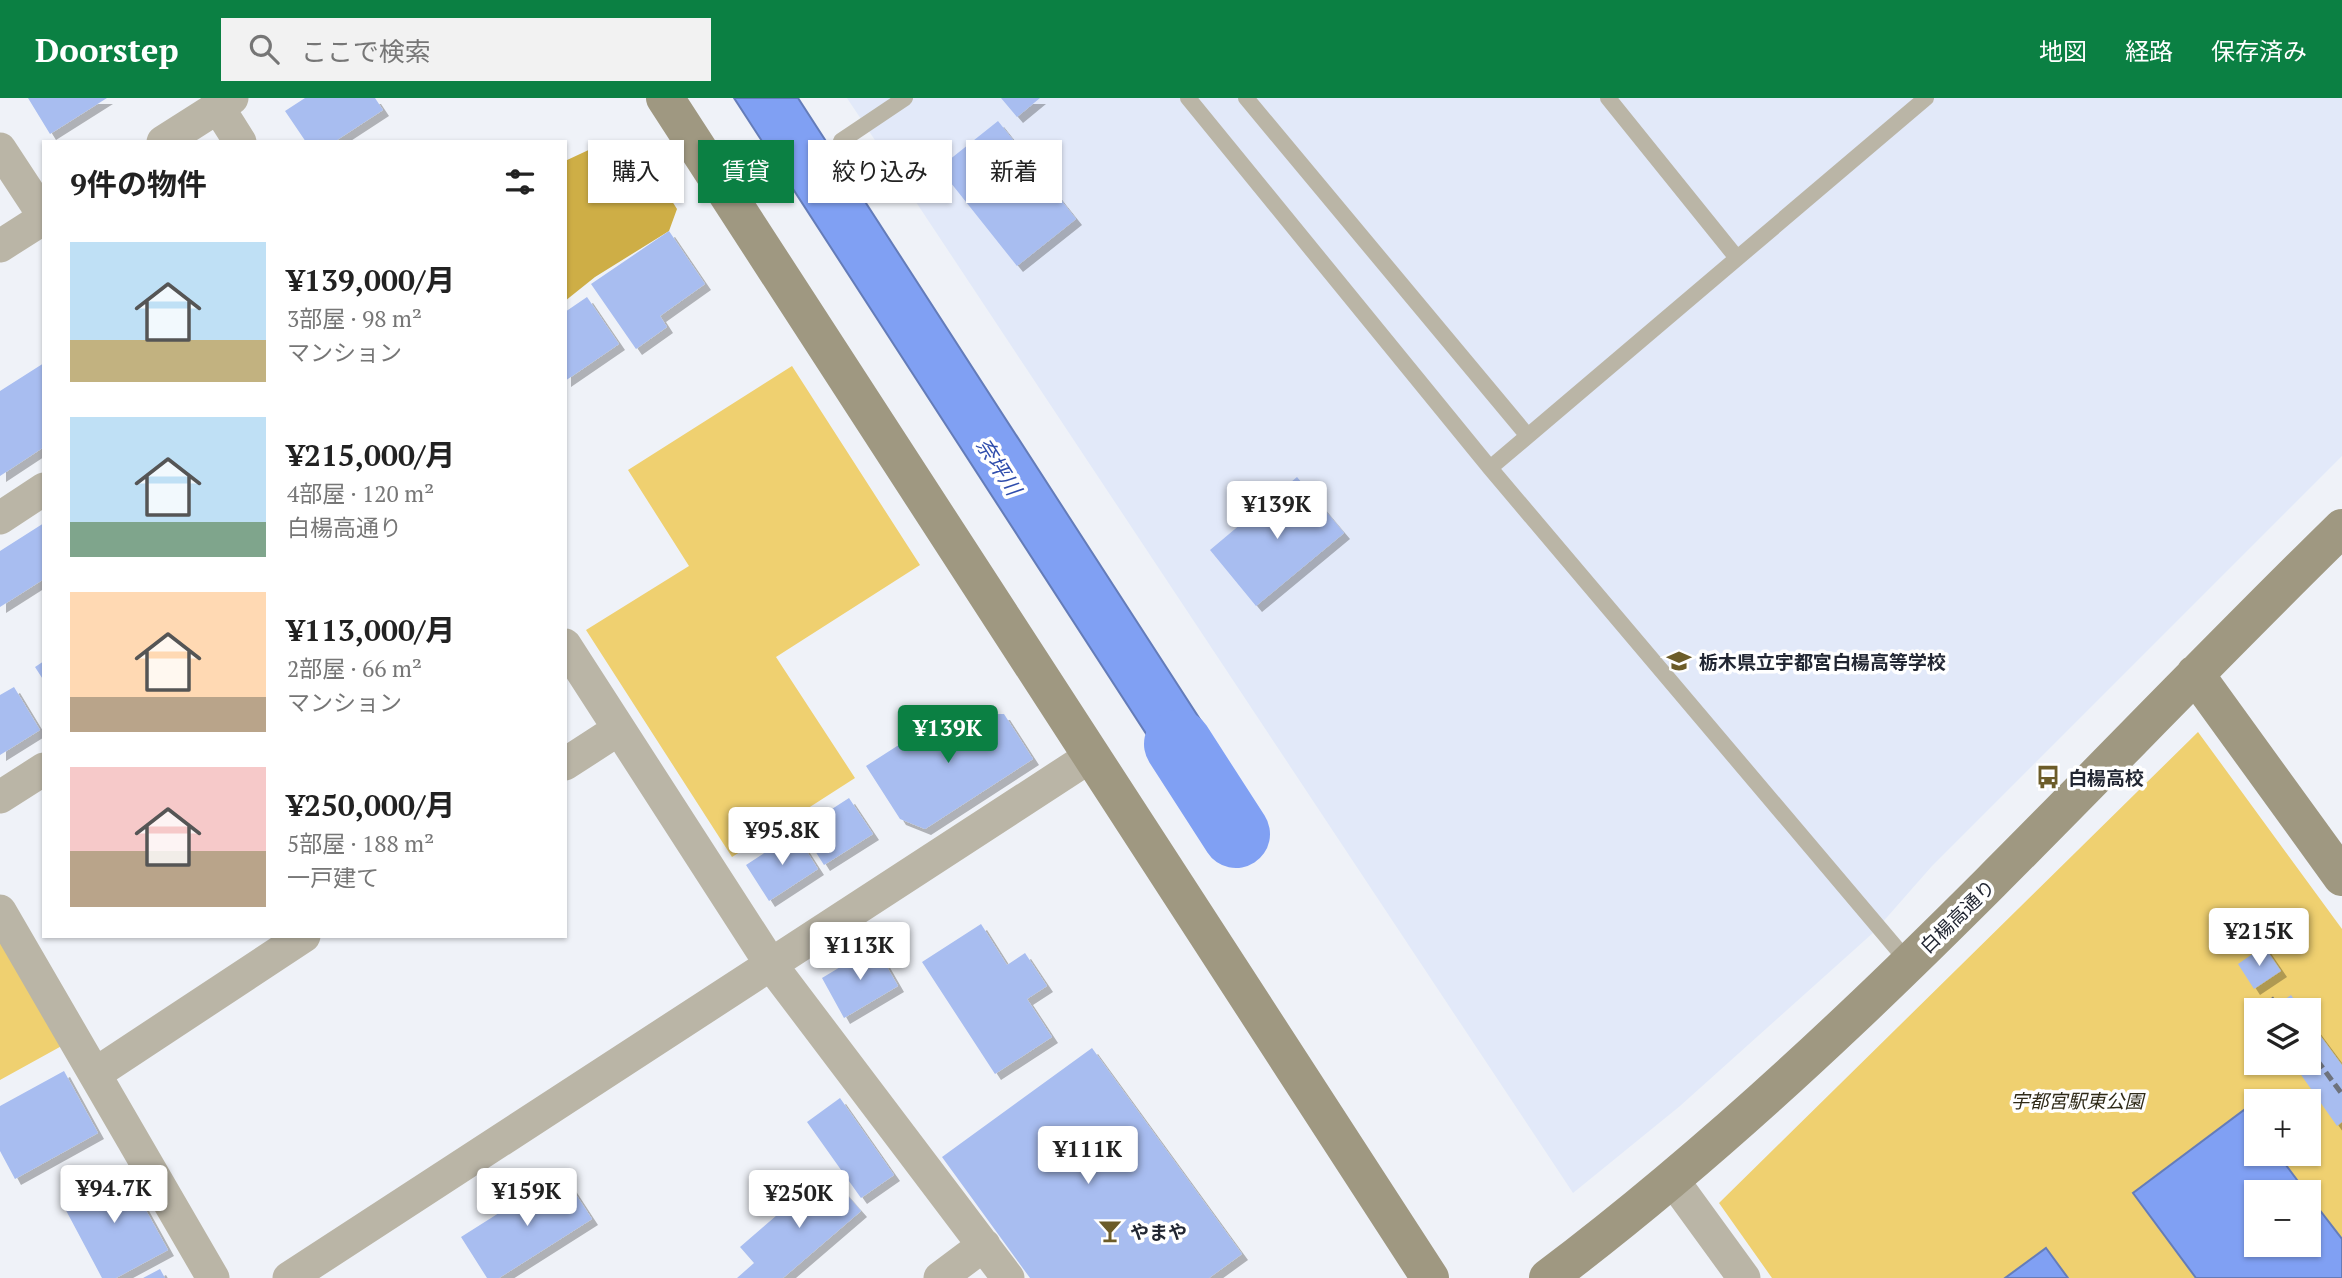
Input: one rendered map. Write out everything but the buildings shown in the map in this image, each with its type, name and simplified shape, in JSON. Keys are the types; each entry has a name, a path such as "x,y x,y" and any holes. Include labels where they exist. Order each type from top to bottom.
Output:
{"street":[{"path":"665,98 1430,1278"},
{"path":"166,140 225,103 239,140"},
{"path":"0,149 42,214"},
{"path":"0,246 42,218"},
{"path":"0,518 42,490"},
{"name":"白楊高通り","path":"1548,1278 1757,1107 1909,963 2114,761 2195,674 2342,528"},
{"path":"567,648 772,966 1008,1278"},
{"path":"2195,674 2337,859"},
{"path":"567,763 619,729"},
{"path":"289,1278 1091,756"},
{"path":"0,797 42,770"},
{"path":"0,911 213,1278"},
{"path":"94,1074 301,938"},
{"path":"1672,1179 1744,1278"},
{"path":"940,1278 984,1245"}],"lane":[{"path":"842,140 905,98"},
{"path":"1188,98 1490,468 1909,963"},
{"path":"1246,98 1527,435"},
{"path":"1608,98 1737,258"},
{"path":"1490,468 1926,98"}],"shaded area":[{"name":"栃木県立宇都宮白楊高等学校","path":"847,98 2342,98 2342,456 1932,866 1874,932 1680,1106 1573,1193 917,203 952,203 952,140 875,140"},
{"path":"588,150 588,203 673,203 677,209 669,231 595,277 567,299 567,160"}],"green space":[{"path":"792,366 920,565 776,657 855,778 732,857 586,630 689,566 628,470"},
{"name":"宇都宮駅東公園","path":"2198,732 2342,929 2342,1278 1772,1278 1719,1203"},
{"path":"0,933 67,1043 0,1080"}],"water":[{"path":"734,98 798,98 825,140 808,140 808,203 866,203 1225,758 1245,812 1214,830 1167,766 794,191 794,140 761,140"},
{"path":"2244,1110 2244,1166 2287,1166 2297,1180 2244,1180 2244,1257 2321,1257 2321,1212 2342,1239 2342,1278 2196,1278 2133,1193"},
{"path":"2046,1248 2068,1278 2005,1278"}],"waterway":[{"name":"奈坪川","path":"1178,744 1236,834"}],"railway":[{"path":"2321,1066 2342,1094"}],"place":[{"name":"栃木県立宇都宮白楊高等学校","path":"1679,661"},
{"name":"白楊高校","path":"2048,777"},
{"name":"やまや","path":"1110,1231"}]}
